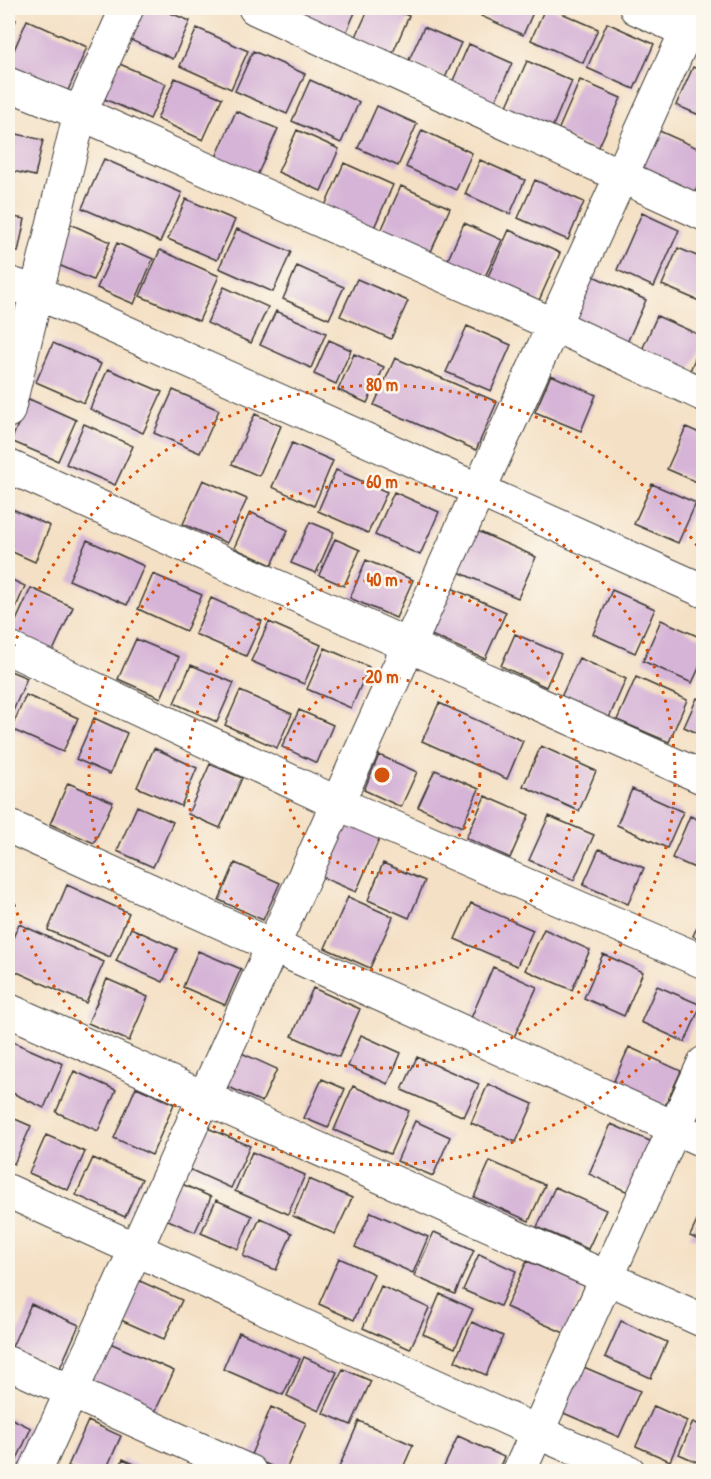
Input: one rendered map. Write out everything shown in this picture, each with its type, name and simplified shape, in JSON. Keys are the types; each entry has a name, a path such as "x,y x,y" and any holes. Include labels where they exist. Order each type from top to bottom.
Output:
{"street":[{"path":"8,411 22,288 80,113 127,8"},
{"path":"255,8 704,214"},
{"path":"35,1472 620,175 695,26 636,8"},
{"path":"8,84 80,113 552,324 704,395"},
{"path":"22,288 704,591"},
{"path":"8,466 704,778"},
{"path":"8,648 337,803 704,962"},
{"path":"8,826 704,1141"},
{"path":"8,1010 704,1321"},
{"path":"519,1472 704,1064"},
{"path":"8,1191 629,1472"},
{"path":"8,1363 250,1472"}],"building":[{"path":"140,8 158,8 190,21 173,59 126,38"},
{"path":"291,8 357,8 345,35"},
{"path":"369,8 389,8 409,16 391,57 354,41"},
{"path":"485,8 535,8 523,35 481,16"},
{"path":"545,8 550,8 598,29 583,63 531,40"},
{"path":"8,17 16,20 8,39"},
{"path":"27,20 87,47 66,95 8,69 8,64"},
{"path":"607,23 654,44 634,89 587,68"},
{"path":"424,27 461,43 445,78 408,62"},
{"path":"197,28 248,51 231,89 180,66"},
{"path":"469,44 512,63 494,104 451,85"},
{"path":"253,51 305,74 287,114 235,91"},
{"path":"527,61 572,81 552,128 506,108"},
{"path":"115,62 166,84 150,119 100,97"},
{"path":"693,67 704,72 704,117 676,105"},
{"path":"175,78 222,98 203,140 157,119"},
{"path":"310,80 359,102 341,143 292,121"},
{"path":"580,80 621,98 597,151 557,133"},
{"path":"377,106 417,124 398,166 358,148"},
{"path":"236,111 278,129 255,180 214,162"},
{"path":"655,129 704,151 704,172 693,197 636,172"},
{"path":"297,130 339,149 321,191 278,172"},
{"path":"422,130 472,153 456,190 406,167"},
{"path":"8,132 43,140 35,176 8,170"},
{"path":"104,159 182,193 160,242 82,208"},
{"path":"480,160 525,180 510,214 465,194"},
{"path":"344,163 393,185 373,230 324,208"},
{"path":"535,180 584,202 568,240 518,218"},
{"path":"401,186 450,208 430,254 380,233"},
{"path":"186,199 235,220 217,260 168,239"},
{"path":"642,213 679,230 654,287 617,270"},
{"path":"8,216 25,219 18,252 8,250"},
{"path":"68,223 110,242 93,280 52,262"},
{"path":"464,223 502,240 483,281 446,264"},
{"path":"237,229 291,252 273,292 219,268"},
{"path":"509,230 560,253 537,305 485,283"},
{"path":"117,243 153,259 134,304 97,288"},
{"path":"678,248 704,259 704,303 662,285"},
{"path":"160,250 219,276 199,321 140,296"},
{"path":"297,266 344,287 329,319 283,299"},
{"path":"591,275 646,300 626,345 571,320"},
{"path":"357,279 408,301 391,339 340,316"},
{"path":"224,287 268,307 251,343 207,323"},
{"path":"276,311 326,333 311,368 260,345"},
{"path":"657,316 704,337 689,373 641,352"},
{"path":"467,326 511,345 491,391 446,372"},
{"path":"329,340 351,350 336,384 314,374"},
{"path":"53,343 101,364 84,403 36,382"},
{"path":"354,354 384,367 367,403 338,390"},
{"path":"395,358 497,402 476,450 374,405"},
{"path":"108,369 162,392 143,433 90,409"},
{"path":"551,375 596,395 581,431 535,412"},
{"path":"173,390 219,410 200,453 154,433"},
{"path":"29,399 76,420 58,461 11,441"},
{"path":"255,414 281,426 259,476 232,464"},
{"path":"84,424 133,446 115,485 66,464"},
{"path":"686,427 704,435 704,485 667,469"},
{"path":"292,443 333,461 314,506 272,487"},
{"path":"336,470 387,492 368,533 318,511"},
{"path":"203,480 247,499 227,543 183,524"},
{"path":"652,484 696,503 678,543 634,524"},
{"path":"394,492 439,512 420,555 375,535"},
{"path":"8,507 50,526 35,562 8,550"},
{"path":"250,512 288,530 272,565 234,548"},
{"path":"310,522 334,532 316,573 291,563"},
{"path":"473,529 536,557 518,598 454,570"},
{"path":"335,539 360,550 344,586 319,575"},
{"path":"87,540 144,566 127,605 69,580"},
{"path":"366,560 413,580 396,618 350,598"},
{"path":"153,574 202,595 186,631 138,609"},
{"path":"8,578 25,586 8,626"},
{"path":"449,587 506,612 485,659 429,634"},
{"path":"31,588 73,607 52,653 10,634"},
{"path":"612,590 655,609 635,653 593,634"},
{"path":"211,598 262,621 246,656 195,634"},
{"path":"661,620 704,639 704,657 692,683 643,661"},
{"path":"269,622 321,645 304,684 251,661"},
{"path":"515,634 561,654 546,687 501,666"},
{"path":"136,639 179,657 161,698 118,679"},
{"path":"325,648 369,667 351,708 307,689"},
{"path":"579,658 626,679 609,718 561,697"},
{"path":"191,665 234,683 217,722 174,703"},
{"path":"8,670 27,678 8,723"},
{"path":"636,677 687,700 669,742 617,720"},
{"path":"240,691 292,714 277,748 225,725"},
{"path":"26,695 78,718 63,752 11,729"},
{"path":"697,698 704,701 704,736 684,727"},
{"path":"439,703 523,741 507,779 422,741"},
{"path":"299,710 333,725 317,763 282,747"},
{"path":"94,718 127,733 110,774 76,759"},
{"path":"541,746 596,771 579,811 523,786"},
{"path":"154,748 197,768 181,806 137,787"},
{"path":"379,755 417,772 401,807 364,790"},
{"path":"210,764 242,778 220,828 188,814"},
{"path":"435,770 479,789 462,827 418,807"},
{"path":"68,783 113,802 94,843 50,824"},
{"path":"632,789 683,812 667,848 617,825"},
{"path":"485,796 529,815 510,858 466,838"},
{"path":"137,806 173,822 153,867 117,851"},
{"path":"549,816 594,835 574,880 529,860"},
{"path":"690,816 704,822 704,872 672,858"},
{"path":"341,817 381,835 356,892 315,874"},
{"path":"599,849 644,868 628,904 583,885"},
{"path":"235,863 280,883 263,920 219,900"},
{"path":"383,863 425,881 409,918 368,900"},
{"path":"67,885 129,913 110,957 48,930"},
{"path":"348,897 393,917 370,968 325,948"},
{"path":"471,903 533,930 517,966 455,939"},
{"path":"704,912 704,941 693,936"},
{"path":"19,924 104,962 86,1003 8,968 8,949"},
{"path":"131,928 177,949 163,982 116,961"},
{"path":"544,929 590,950 572,990 525,970"},
{"path":"198,951 241,969 225,1005 183,987"},
{"path":"603,954 643,972 624,1016 584,998"},
{"path":"493,967 537,987 514,1037 471,1018"},
{"path":"107,979 148,997 129,1041 88,1023"},
{"path":"657,986 701,1005 685,1042 641,1022"},
{"path":"313,988 360,1009 339,1057 292,1036"},
{"path":"361,1035 401,1053 388,1084 348,1066"},
{"path":"8,1040 63,1064 44,1108 8,1091"},
{"path":"629,1047 681,1071 665,1106 613,1083"},
{"path":"237,1051 277,1069 262,1102 222,1084"},
{"path":"417,1057 479,1084 464,1117 402,1090"},
{"path":"74,1071 116,1090 98,1131 56,1112"},
{"path":"322,1079 345,1089 328,1128 304,1118"},
{"path":"488,1084 533,1104 516,1142 471,1123"},
{"path":"353,1086 409,1111 390,1154 334,1130"},
{"path":"136,1087 174,1104 152,1155 114,1138"},
{"path":"8,1116 31,1126 14,1164 8,1161"},
{"path":"415,1121 450,1137 433,1176 397,1161"},
{"path":"198,1124 250,1146 231,1188 180,1165"},
{"path":"611,1124 652,1142 630,1193 589,1174"},
{"path":"46,1135 85,1152 68,1190 29,1173"},
{"path":"252,1152 305,1175 288,1214 235,1191"},
{"path":"93,1158 142,1179 125,1217 76,1195"},
{"path":"490,1161 545,1185 529,1221 474,1197"},
{"path":"309,1179 352,1198 335,1234 293,1216"},
{"path":"173,1180 211,1197 195,1232 157,1215"},
{"path":"555,1187 606,1210 588,1249 537,1227"},
{"path":"216,1200 252,1216 238,1249 201,1233"},
{"path":"704,1206 704,1242 690,1236"},
{"path":"371,1212 428,1237 413,1273 355,1247"},
{"path":"260,1218 292,1233 276,1270 243,1256"},
{"path":"434,1232 474,1250 455,1294 414,1276"},
{"path":"479,1254 516,1271 500,1306 463,1290"},
{"path":"339,1258 374,1274 354,1320 319,1304"},
{"path":"527,1261 585,1286 564,1333 506,1307"},
{"path":"131,1277 182,1300 164,1339 114,1317"},
{"path":"381,1286 429,1308 410,1349 363,1328"},
{"path":"440,1294 473,1309 455,1348 423,1334"},
{"path":"31,1304 79,1325 59,1370 11,1349"},
{"path":"621,1321 667,1342 651,1378 605,1357"},
{"path":"472,1322 503,1336 486,1375 455,1361"},
{"path":"239,1332 300,1359 283,1395 223,1369"},
{"path":"103,1340 174,1371 154,1414 84,1383"},
{"path":"304,1357 337,1372 319,1411 287,1396"},
{"path":"579,1365 640,1391 619,1437 559,1411"},
{"path":"343,1369 371,1381 351,1425 323,1413"},
{"path":"654,1406 687,1421 670,1461 636,1446"},
{"path":"271,1407 306,1423 285,1472 250,1457"},
{"path":"8,1417 31,1428 14,1466 8,1463"},
{"path":"88,1421 121,1436 105,1472 82,1472 68,1466"},
{"path":"359,1421 413,1445 401,1472 337,1472"},
{"path":"693,1422 704,1427 704,1465 679,1454"},
{"path":"458,1436 504,1457 497,1472 448,1472 443,1469"},
{"path":"123,1459 152,1472 117,1472"}]}
